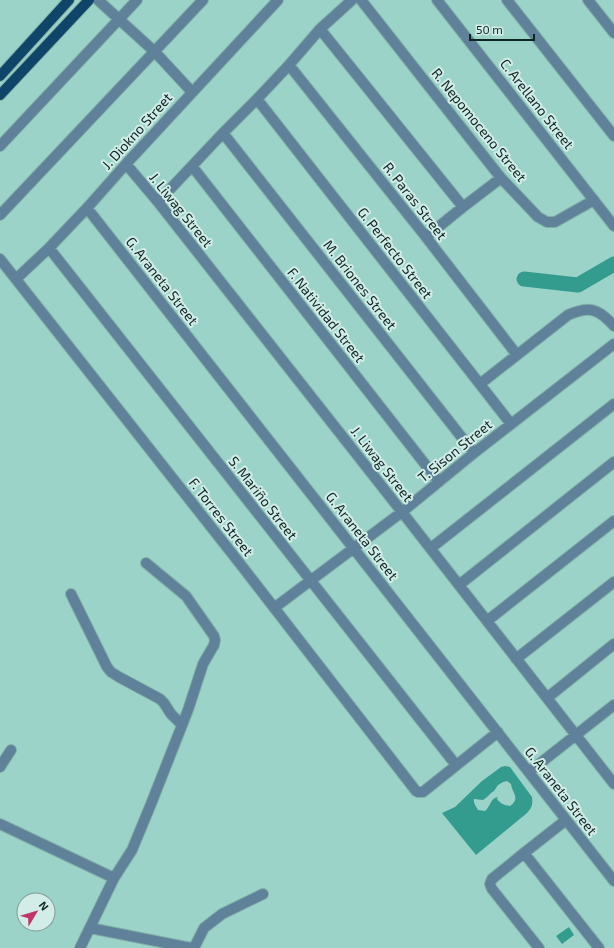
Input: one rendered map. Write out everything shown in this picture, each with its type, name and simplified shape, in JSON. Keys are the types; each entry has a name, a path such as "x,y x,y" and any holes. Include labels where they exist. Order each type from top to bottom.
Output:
{"main road":[{"path":"0,76 69,0"},
{"path":"0,95 89,0"}],"street":[{"path":"98,0 155,52 192,92"},
{"path":"0,146 137,0"},
{"path":"0,215 203,0"},
{"name":"J. Diokno Street","path":"16,279 49,248 87,208 278,0"},
{"path":"158,202 289,65 320,29 352,0"},
{"name":"R. Nepomoceno Street","path":"361,0 501,178 538,217 547,222 555,222 594,200"},
{"name":"C. Arellano Street","path":"437,0 614,226"},
{"path":"507,0 614,136"},
{"path":"588,0 614,33"},
{"path":"320,29 463,207"},
{"name":"R. Paras Street","path":"289,65 426,237 517,355"},
{"name":"G. Perfecto Street","path":"257,99 511,424"},
{"name":"M. Briones Street","path":"223,133 474,453"},
{"name":"J. Liwag Street","path":"126,164 158,202 431,548 614,784"},
{"name":"F. Natividad Street","path":"192,166 439,482"},
{"path":"426,237 501,178"},
{"name":"G. Araneta Street","path":"87,208 614,881"},
{"name":"S. Mariño Street","path":"49,248 456,765"},
{"name":"F. Torres Street","path":"0,259 414,788 418,792 423,792 456,765"},
{"path":"480,384 568,316 578,311 588,309 599,312 614,326"},
{"name":"T. Sison Street","path":"274,608 402,512 474,453 614,344"},
{"path":"431,548 614,404"},
{"path":"459,585 614,462"},
{"path":"487,620 614,520"},
{"path":"80,948 114,878 132,850 188,710 203,664 214,645 215,640 214,636 186,596 146,563"},
{"path":"516,659 614,582"},
{"path":"71,594 107,668 119,677 160,699 171,714 182,725"},
{"path":"546,698 614,644"},
{"path":"529,772 614,705"},
{"path":"456,765 498,732"},
{"path":"0,766 11,750"},
{"path":"539,948 492,889 490,884 492,879 566,820"},
{"path":"0,824 114,878"},
{"path":"524,853 599,948"},
{"path":"90,928 193,948 204,928 222,914 263,894"}],"shaded area":[{"path":"501,767 510,767 532,797 532,806 527,813 476,855 442,813 455,807 482,781","holes":["507,781 511,784 515,795 515,800 510,806 501,803 497,799 498,797 493,799 485,811 478,810 474,803 474,799 483,800 503,782"]},
{"path":"569,927 574,935 562,944 556,936"}],"waterway":[{"path":"524,279 578,285 614,264"}]}
